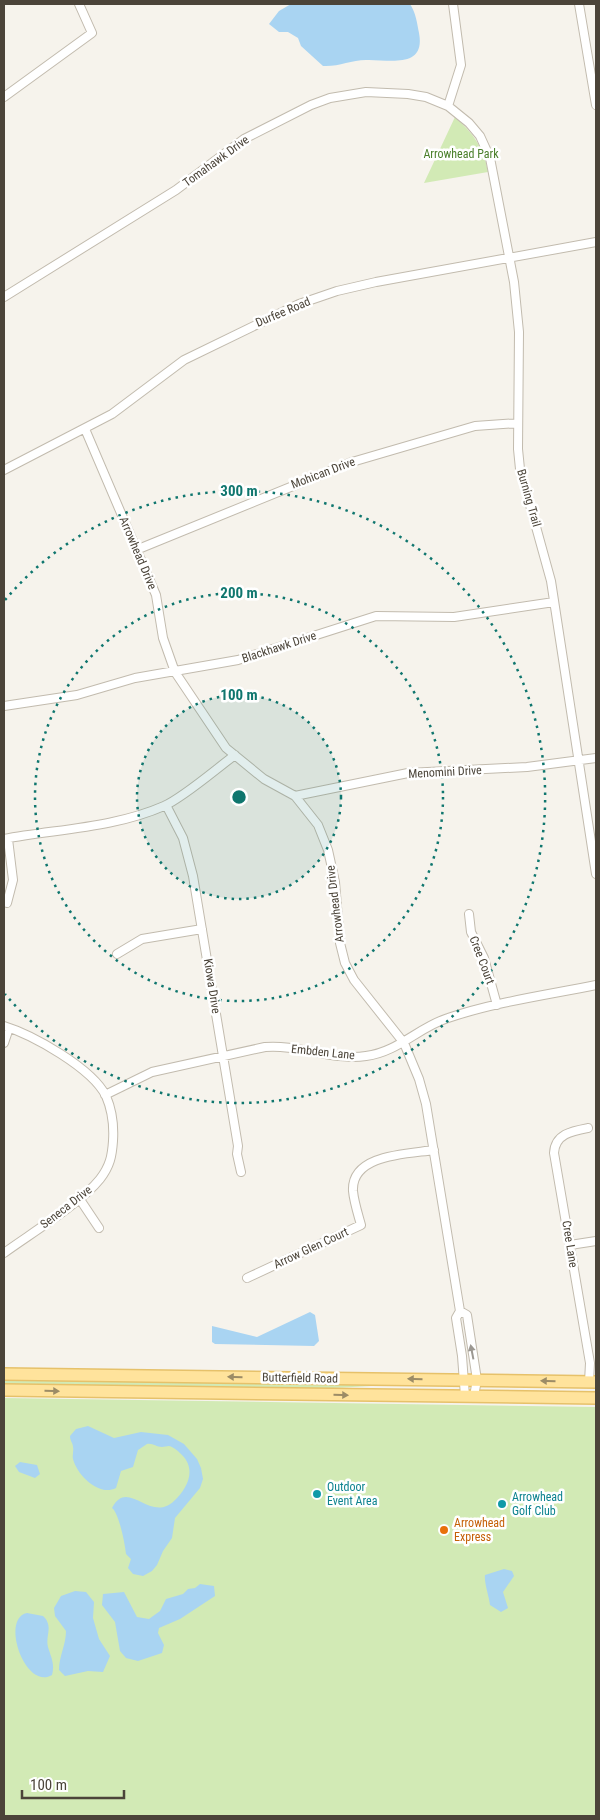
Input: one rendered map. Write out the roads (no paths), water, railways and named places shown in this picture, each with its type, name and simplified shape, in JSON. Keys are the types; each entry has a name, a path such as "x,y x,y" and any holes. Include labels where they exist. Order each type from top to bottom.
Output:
{"main road":[{"name":"Butterfield Road","path":"4,1374 593,1382"},
{"name":"Butterfield Road","path":"4,1390 596,1398"}],"street":[{"path":"4,97 92,33 79,4"},
{"path":"448,106 460,65 453,4"},
{"path":"579,4 593,69 596,105"},
{"name":"Tomahawk Drive","path":"4,297 176,190 244,140 311,104 348,94 387,92 426,97 448,106"},
{"name":"Burning Trail","path":"448,106 472,126 490,158 509,257 519,332 518,449 522,478 545,553 596,874"},
{"name":"Durfee Road","path":"4,470 85,429 128,404 184,360 299,304 355,286 596,242"},
{"name":"Mohican Drive","path":"136,550 352,462 475,426 518,423"},
{"name":"Arrowhead Drive","path":"85,429 156,595 163,638 174,672 218,737 234,755 264,779 296,796 318,825 328,850 335,882 340,943 344,963 354,980 404,1043 423,1091 460,1311 456,1318 463,1380 470,1396"},
{"name":"Blackhawk Drive","path":"4,706 77,695 125,680 238,660 376,616 454,617 554,602"},
{"path":"7,903 13,880 6,839 120,820 166,805 234,755"},
{"name":"Menomini Drive","path":"296,796 408,773 527,767 596,758"},
{"name":"Kiowa Drive","path":"166,805 186,850 202,929 240,1172"},
{"name":"Cree Court","path":"469,914 471,932 484,958 498,1005"},
{"path":"116,954 142,939 202,929"},
{"name":"Embden Lane","path":"105,1095 152,1072 223,1055 274,1046 314,1053 362,1056 376,1054 404,1043 422,1029 438,1022 498,1005 596,985"},
{"path":"4,1043 6,1027"},
{"name":"Seneca Drive","path":"4,1253 79,1198 99,1180 112,1162 114,1129 105,1095 88,1075 38,1042 6,1027"},
{"name":"Cree Lane","path":"588,1128 561,1136 554,1146 593,1382"},
{"name":"Arrow Glen Court","path":"247,1278 361,1225 353,1187 360,1170 371,1162 434,1150"},
{"path":"79,1198 99,1228"},
{"path":"570,1245 596,1241"},
{"name":"Arrowhead Drive","path":"460,1311 467,1315 477,1380 470,1396"}],"water":[{"path":"291,4 410,4 416,18 420,45 417,53 411,58 403,60 360,60 323,66 301,46 298,38 288,32 279,32 269,24 279,11"},
{"path":"310,1312 315,1315 319,1341 314,1346 215,1344 212,1342 212,1326 257,1337"},
{"path":"88,1426 114,1438 141,1432 168,1435 184,1444 197,1459 201,1468 203,1479 200,1488 175,1518 172,1538 163,1551 157,1565 152,1571 143,1576 133,1574 128,1568 131,1559 126,1554 119,1522 112,1508 118,1500 125,1497 156,1507 165,1507 183,1491 188,1479 189,1467 182,1455 173,1447 147,1444 138,1450 133,1467 121,1471 116,1488 103,1490 84,1478 75,1465 73,1458 73,1446 70,1436 76,1429"},
{"path":"20,1462 37,1465 40,1474 35,1478 19,1472 15,1466"},
{"path":"504,1569 512,1571 514,1576 503,1592 508,1608 501,1612 490,1605 485,1575"},
{"path":"200,1584 214,1586 215,1596 180,1619 159,1628 158,1633 164,1645 162,1653 138,1661 126,1658 120,1651 115,1622 102,1605 103,1594 124,1592 137,1617 149,1619 160,1611 166,1599 183,1594 188,1589 195,1588"},
{"path":"75,1591 86,1592 94,1602 93,1618 99,1639 110,1656 103,1672 88,1671 65,1676 59,1670 66,1631 55,1616 54,1608 61,1596"},
{"path":"27,1613 43,1616 48,1624 47,1643 53,1664 52,1675 42,1677 33,1673 25,1664 19,1652 16,1627 19,1618"}],"place":[{"name":"Outdoor Event Area","path":"317,1494"},
{"name":"Arrowhead Golf Club","path":"502,1504"},
{"name":"Arrowhead Express","path":"444,1530"}],"park label":[{"name":"Arrowhead Park","path":"461,154"}]}
